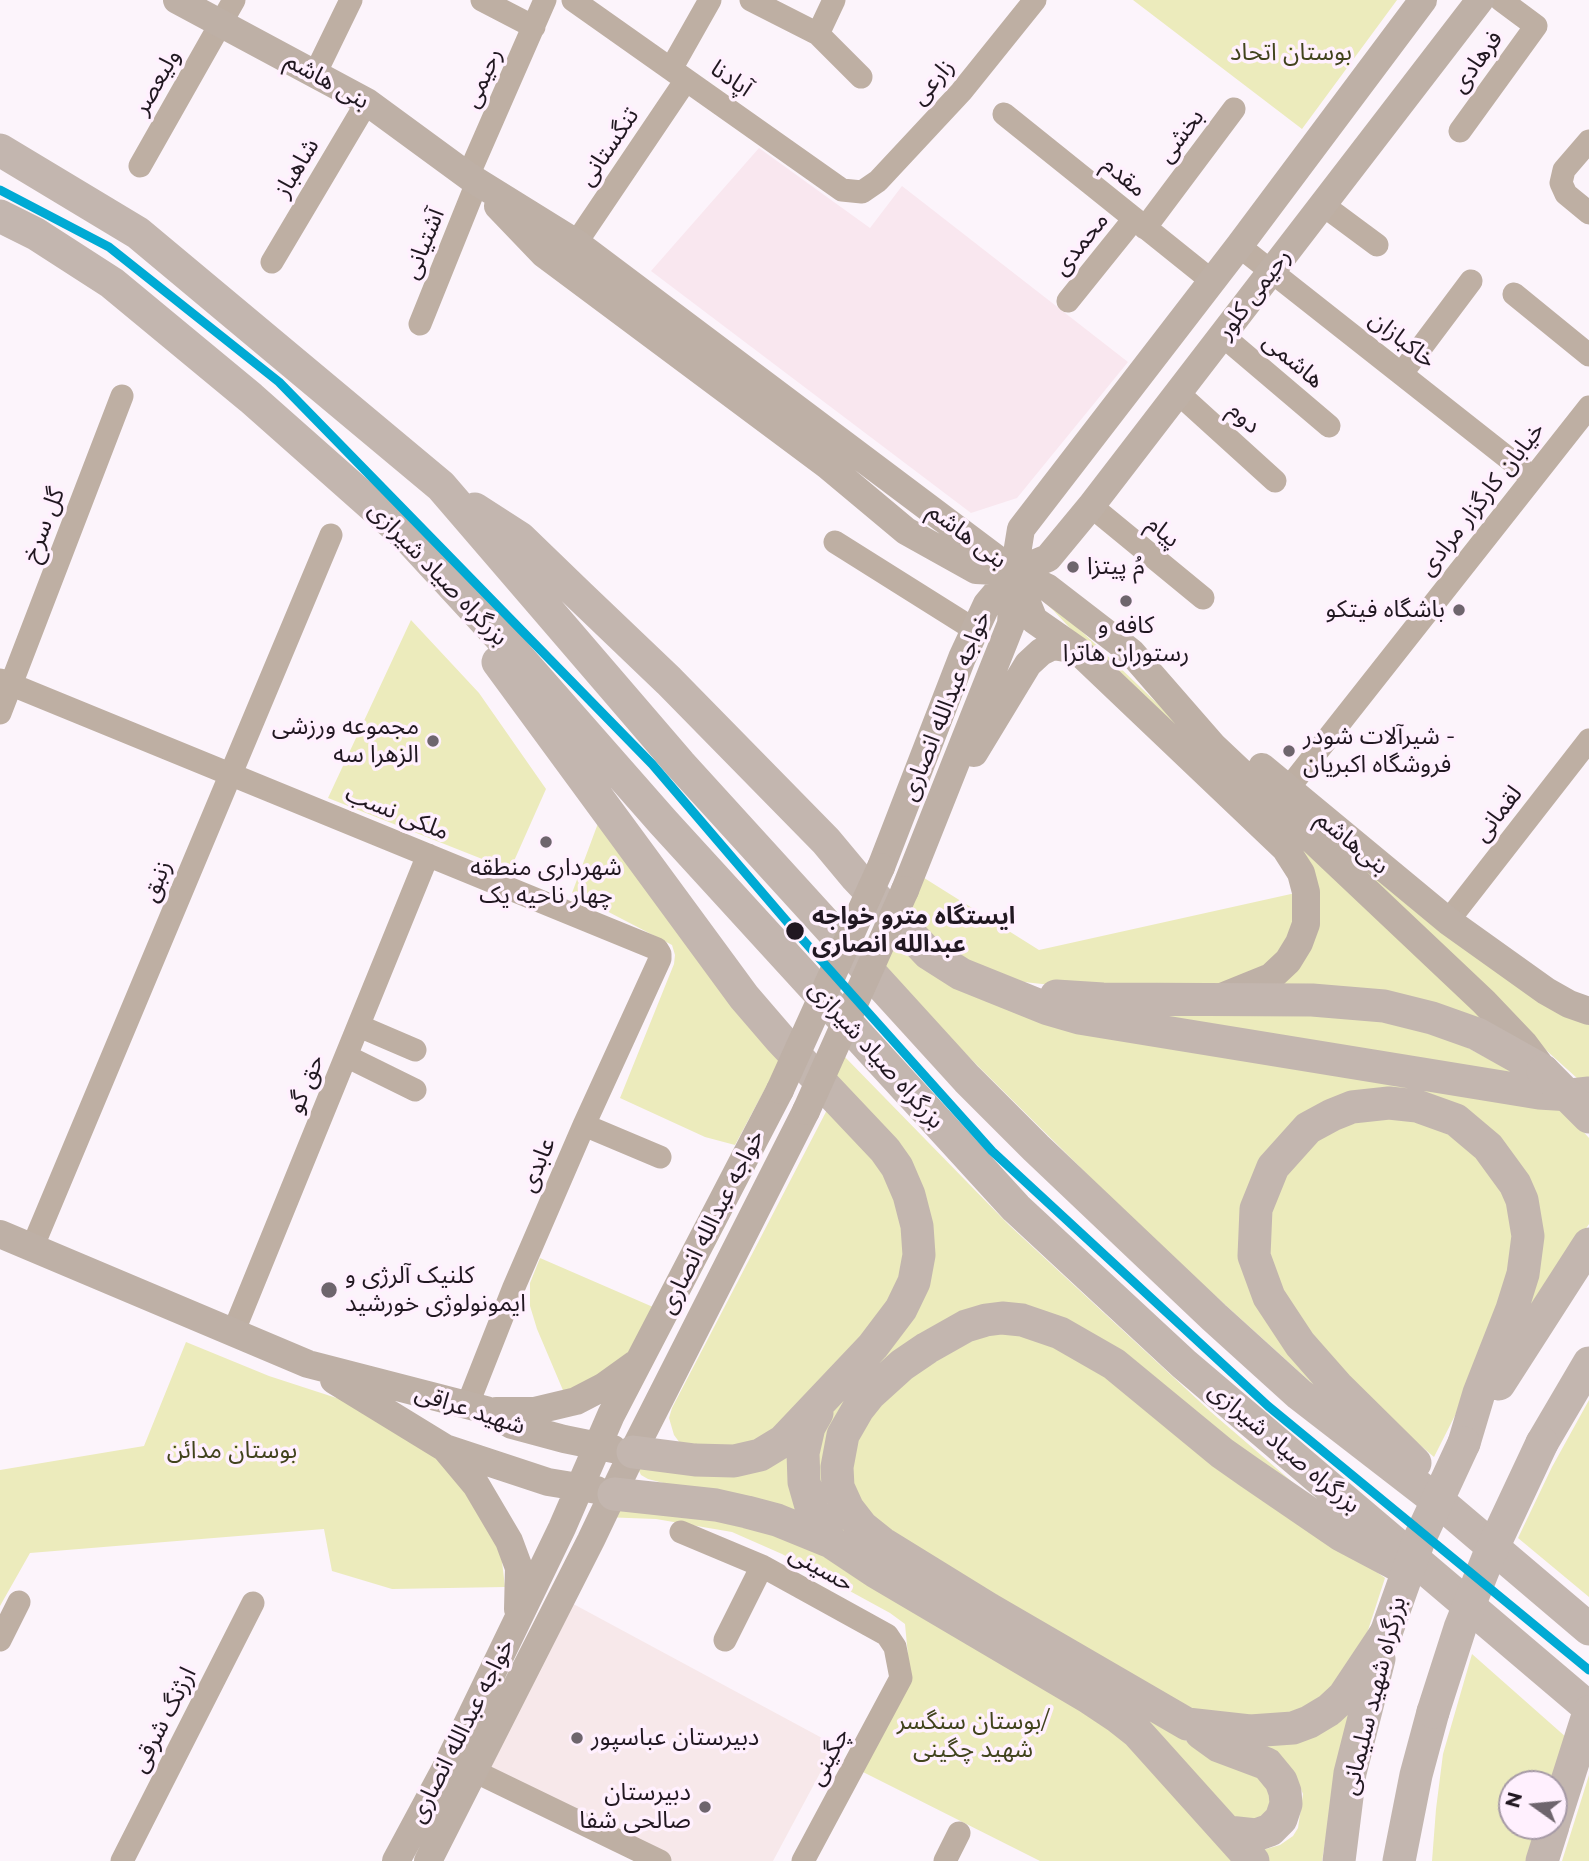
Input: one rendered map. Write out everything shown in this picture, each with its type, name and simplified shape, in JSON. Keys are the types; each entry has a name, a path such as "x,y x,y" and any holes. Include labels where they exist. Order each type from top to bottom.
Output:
{"highway":[{"name":"بزرگراه صیاد شیرازی","path":"0,150 138,233 441,486 680,764 967,1079 1204,1308 1299,1394 1449,1510 1589,1629"},
{"name":"بزرگراه صیاد شیرازی","path":"0,216 36,234 112,284 205,359 409,538 663,822 1016,1208 1184,1364 1589,1710"},
{"path":"441,486 520,538 669,681 826,841 928,953 961,974 1048,1009 1079,1018 1539,1093 1589,1093"},
{"path":"409,538 744,997 885,1150 897,1167 909,1195 917,1226 919,1255 914,1282 901,1309 873,1346 783,1441 760,1455 734,1461 716,1462 632,1452"},
{"path":"1018,995 1335,1001 1384,1006 1433,1018 1478,1034 1543,1071 1589,1117"},
{"path":"1449,1510 1418,1466 1337,1386 1300,1344 1269,1297 1254,1256 1256,1209 1273,1167 1308,1128 1352,1107 1389,1103 1417,1106 1455,1120 1488,1147 1515,1184 1522,1200 1528,1237 1523,1274 1479,1393 1464,1443"},
{"name":"بزرگراه شهید سلیمانی","path":"1339,1861 1350,1773 1386,1633 1419,1540 1464,1443 1519,1350 1589,1244"},
{"path":"1228,1832 1256,1835 1270,1830 1281,1819 1286,1804 1281,1781 1267,1764 1219,1746 1187,1724 989,1609 882,1543 862,1527 848,1509 838,1488 837,1467 843,1435 870,1394 902,1365 966,1326 1002,1318 1022,1320 1060,1333 1114,1364 1222,1453 1341,1535 1453,1593"},
{"path":"1399,1861 1416,1775 1460,1628 1488,1558 1542,1444 1589,1363"},
{"path":"824,1399 809,1427 803,1453 804,1482 812,1510 831,1542"},
{"path":"614,1494 747,1511 831,1542 897,1585 1118,1717 1137,1732 1253,1861"},
{"path":"1187,1724 1257,1731 1293,1728 1309,1723 1344,1696 1386,1633"},
{"path":"1549,1675 1589,1733"},
{"path":"1568,1776 1589,1710"},
{"path":"1416,1775 1418,1861"},
{"path":"1542,1861 1548,1840"}],"main road":[{"name":"بنی هاشم","path":"177,0 227,12 314,74 367,102 472,180 576,243 1014,572"},
{"path":"1218,999 1270,977 1288,961 1300,943 1306,923 1306,892 1301,873 1285,848 1077,650 1034,620 1014,572 1021,529 1212,282 1423,0"},
{"name":"رحیمی کلور","path":"1014,572 1048,558 1223,336 1480,0"},
{"name":"بنی هاشم","path":"472,180 544,254 827,465 906,531 976,570 1014,572"},
{"path":"1014,572 1048,588 1131,652 1213,746 1484,1002 1524,1044 1543,1071"},
{"name":"خواجه عبدالله انصاری","path":"396,1861 446,1768 597,1446 779,1090 881,867 975,630 987,604 1014,572"},
{"name":"خواجه عبدالله انصاری","path":"428,1861 806,1111 905,890 1012,624 1014,572"},
{"path":"935,819 1028,664 1041,652 1053,646 1077,650"},
{"name":"بنی‌هاشم","path":"1131,652 1287,790 1448,920 1546,991 1589,1011"},
{"name":"شهید عراقی","path":"0,1234 308,1364 477,1408 512,1425 632,1452"},
{"path":"477,1408 534,1411 576,1401 603,1387 641,1360"},
{"name":"شهید عراقی","path":"308,1364 445,1448 548,1482 614,1494"},
{"path":"445,1448 476,1485 509,1541 519,1568 518,1619"}],"street":[{"path":"314,74 351,0"},
{"path":"482,0 534,27"},
{"name":"رحیمی","path":"472,180 545,0"},
{"name":"آپادنا","path":"573,0 842,190 862,192"},
{"name":"تنگستانی","path":"576,243 679,74 710,0"},
{"path":"751,0 818,34 862,77"},
{"path":"818,34 834,0"},
{"name":"زارعی","path":"862,192 878,181 961,92 1035,0"},
{"name":"فرهادی","path":"1460,131 1536,26 1501,0"},
{"name":"ولیعصر","path":"139,166 227,12"},
{"name":"شاهباز","path":"272,262 367,102"},
{"name":"بخشی","path":"1140,224 1234,109"},
{"name":"مقدم","path":"1004,114 1212,282"},
{"path":"1589,141 1564,170 1561,183 1566,194 1589,213"},
{"name":"آشتیانی","path":"420,324 472,180"},
{"path":"1323,205 1377,245"},
{"name":"محمدی","path":"1069,301 1140,224"},
{"name":"خاکبازان","path":"1239,246 1532,477"},
{"path":"1402,373 1471,281"},
{"path":"1514,294 1589,355"},
{"name":"هاشمی","path":"1223,336 1329,426"},
{"name":"دوم","path":"1178,393 1275,481"},
{"name":"گل سرخ","path":"0,713 6,682 122,396"},
{"name":"خیابان کارگزار مرادی","path":"1287,790 1589,407"},
{"name":"پیام","path":"1090,506 1203,598"},
{"name":"زنبق","path":"32,1248 331,535"},
{"path":"835,542 975,630"},
{"name":"ملکی نسب","path":"6,682 657,949"},
{"name":"لقمانی","path":"1448,920 1589,740"},
{"name":"حق گو","path":"233,1333 428,855"},
{"name":"عابدی","path":"477,1408 514,1287 660,959 657,949"},
{"path":"359,1026 415,1050"},
{"path":"346,1056 415,1090"},
{"path":"584,1125 660,1157"},
{"path":"681,1532 762,1566"},
{"name":"حسینی","path":"725,1640 762,1566 887,1634 895,1647 901,1678"},
{"path":"0,1640 19,1602"},
{"name":"ارژنگ شرقی","path":"122,1861 253,1603"},
{"name":"چگینی","path":"803,1861 901,1678"},
{"path":"474,1770 660,1861"},
{"path":"945,1861 959,1833"}],"shaded area":[{"path":"759,148 870,228 902,186 1128,362 1017,498 971,513 651,271"},
{"path":"566,1600 835,1745 773,1861 673,1861 482,1764"}],"green space":[{"name":"بوستان اتحاد","path":"1133,0 1397,0 1302,129"},
{"path":"1033,592 1052,604 1092,641 1525,1055 1274,985 1314,890 1054,611"},
{"name":"مجموعه ورزشی الزهرا سه","path":"411,620 479,693 546,789 510,870 328,798"},
{"path":"1279,792 1568,1017 1589,1025 1589,1089 1494,1003"},
{"path":"600,818 781,1059 735,1145 705,1137 620,1098 674,964 675,955 672,945 572,893"},
{"path":"921,876 1039,950 1300,892 1296,940 1241,984 1078,988 1024,982 990,973 902,921"},
{"path":"895,939 925,964 1558,1103 1589,1138 1589,1224 1546,1288 1517,1322 1508,1157 1354,1096 1247,1216 1327,1397 1180,1264 881,970"},
{"path":"1104,1008 1321,1011 1435,1030 1535,1084"},
{"path":"843,1055 1009,1225 1211,1412 1348,1530 1031,1315 905,1351 828,1492 1182,1739 1262,1772 1278,1809 1243,1826 1176,1756 847,1541 821,1505 816,1439 927,1238 830,1079"},
{"path":"829,1106 880,1160 907,1227 899,1288 856,1351 754,1448 683,1447 674,1435 669,1418 672,1408"},
{"path":"1350,1118 1425,1118 1498,1170 1520,1240 1479,1368 1434,1457 1387,1417 1290,1312 1262,1230 1292,1157"},
{"path":"540,1258 653,1307 624,1363 565,1395 530,1306 530,1283"},
{"path":"984,1330 1055,1341 1385,1578 1358,1661 1347,1682 1295,1718 1201,1714 904,1543 854,1501 848,1452 875,1401"},
{"name":"بوستان مدائن","path":"186,1342 269,1376 358,1405 443,1456 500,1544 505,1587 392,1589 332,1571 324,1529 30,1553 0,1606 0,1470 144,1446"},
{"path":"1589,1400 1589,1597 1518,1538 1552,1467"},
{"path":"787,1451 805,1520 648,1479 639,1471 640,1466"},
{"name":"بوستان سنگسر/ شهید چگینی","path":"603,1510 693,1515 787,1535 1124,1734 1237,1861 1040,1861 859,1770 905,1686 908,1656 905,1624 890,1613 782,1554 732,1532 656,1519 602,1517"},
{"path":"1472,1654 1567,1738 1557,1770 1498,1770 1498,1840 1535,1840 1529,1861 1432,1861 1443,1754"},
{"path":"1364,1678 1338,1764 1322,1861 1267,1861 1259,1851 1280,1845 1293,1836 1298,1828 1303,1794 1295,1775 1257,1748"},
{"path":"1589,1775 1589,1861 1562,1861 1580,1804"}],"transit line":[{"path":"0,190 109,247 279,382 652,764 795,931 992,1151 1268,1406 1589,1670"}],"place":[{"name":"مُ پیتزا","path":"1073,567"},
{"name":"کافه و رستوران هاترا","path":"1126,601"},
{"name":"باشگاه فیتکو","path":"1459,610"},
{"name":"مجموعه ورزشی الزهرا سه","path":"433,741"},
{"name":"شیرآلات شودر - فروشگاه اکبریان","path":"1289,751"},
{"name":"شهرداری منطقه چهار ناحیه یک","path":"546,842"},
{"name":"ایستگاه مترو خواجه عبدالله انصاری","path":"795,931"},
{"name":"کلنیک آلرژی و ایمونولوژی خورشید","path":"329,1290"},
{"name":"دبیرستان عباسپور","path":"577,1738"},
{"name":"دبیرستان صالحی شفا","path":"705,1807"}]}
